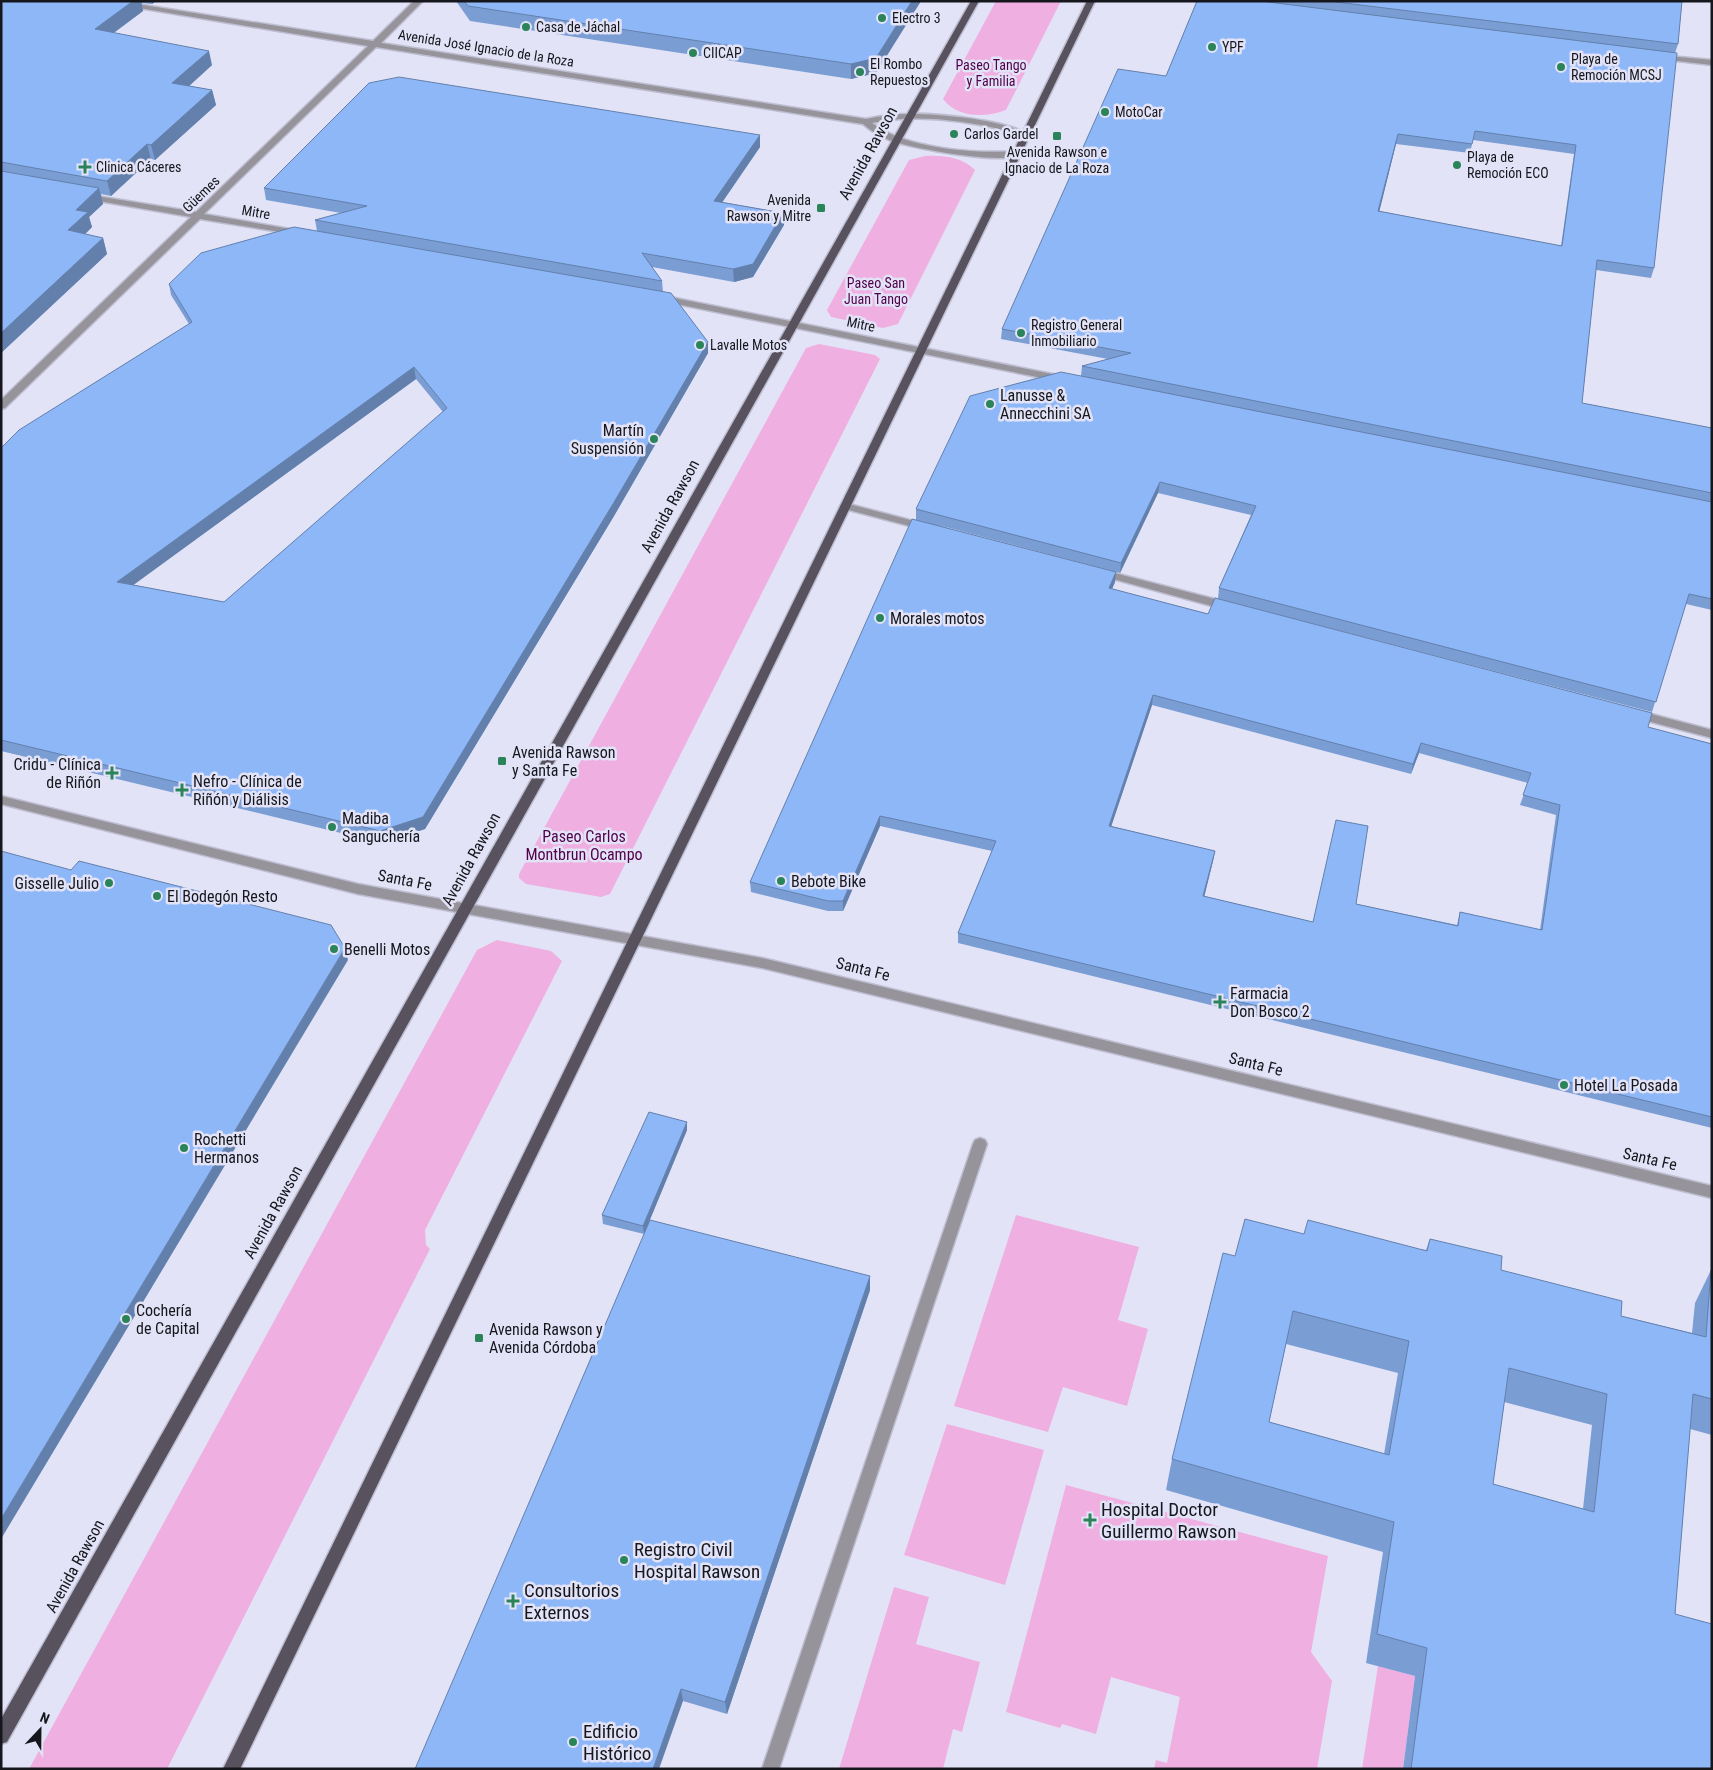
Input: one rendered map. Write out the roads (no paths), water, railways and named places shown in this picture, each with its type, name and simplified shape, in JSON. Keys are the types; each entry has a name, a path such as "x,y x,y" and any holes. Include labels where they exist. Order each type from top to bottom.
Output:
{"main road":[{"name":"Avenida Rawson","path":"1,1736 974,1"},
{"path":"230,1769 1091,1"}],"street":[{"name":"Avenida José Ignacio de la Roza","path":"101,1 866,122 911,115 928,115 1007,128 1025,136"},
{"name":"Güemes","path":"1,406 419,1"},
{"path":"1653,56 1712,63"},
{"name":"Avenida José Ignacio de la Roza","path":"866,122 881,134 897,140 993,156 1017,154"},
{"name":"Mitre","path":"78,195 305,235"},
{"name":"Mitre","path":"646,295 1072,381"},
{"path":"845,506 932,529"},
{"path":"1086,569 1240,610"},
{"path":"1625,711 1712,734"},
{"name":"Santa Fe","path":"1,800 358,889 762,963 1712,1192"},
{"path":"770,1769 980,1144"}],"place":[{"name":"Electro 3","path":"882,18"},
{"name":"Casa de Jáchal","path":"526,27"},
{"name":"YPF","path":"1212,47"},
{"name":"CIICAP","path":"693,53"},
{"name":"Playa de Remoción MCSJ","path":"1561,67"},
{"name":"El Rombo Repuestos","path":"860,72"},
{"name":"MotoCar","path":"1105,112"},
{"name":"Carlos Gardel","path":"954,134"},
{"name":"Avenida Rawson e Ignacio de La Roza","path":"1057,136"},
{"name":"Playa de Remoción ECO","path":"1457,165"},
{"name":"Clinica Cáceres","path":"85,167"},
{"name":"Avenida Rawson y Mitre","path":"821,208"},
{"name":"Registro General Inmobiliario","path":"1021,333"},
{"name":"Lavalle Motos","path":"700,345"},
{"name":"Lanusse & Annecchini SA","path":"990,404"},
{"name":"Martín Suspensión","path":"654,439"},
{"name":"Morales motos","path":"880,618"},
{"name":"Avenida Rawson y Santa Fe","path":"502,761"},
{"name":"Cridu - Clínica de Riñón","path":"112,773"},
{"name":"Nefro - Clínica de Riñón y Diálisis","path":"182,790"},
{"name":"Madiba Sanguchería","path":"332,827"},
{"name":"Bebote Bike","path":"781,881"},
{"name":"Gisselle Julio","path":"109,883"},
{"name":"El Bodegón Resto","path":"157,896"},
{"name":"Benelli Motos","path":"334,949"},
{"name":"Farmacia Don Bosco 2","path":"1220,1002"},
{"name":"Hotel La Posada","path":"1564,1085"},
{"name":"Rochetti Hermanos","path":"184,1148"},
{"name":"Cochería de Capital","path":"126,1319"},
{"name":"Avenida Rawson y Avenida Córdoba","path":"479,1338"},
{"name":"Hospital Doctor Guillermo Rawson","path":"1090,1520"},
{"name":"Registro Civil Hospital Rawson","path":"624,1560"},
{"name":"Consultorios Externos","path":"513,1601"},
{"name":"Edificio Histórico","path":"573,1742"}],"park label":[{"name":"Paseo Tango y Familia","path":"991,74"},
{"name":"Paseo San Juan Tango","path":"876,292"},
{"name":"Paseo Carlos Montbrun Ocampo","path":"584,845"}]}
